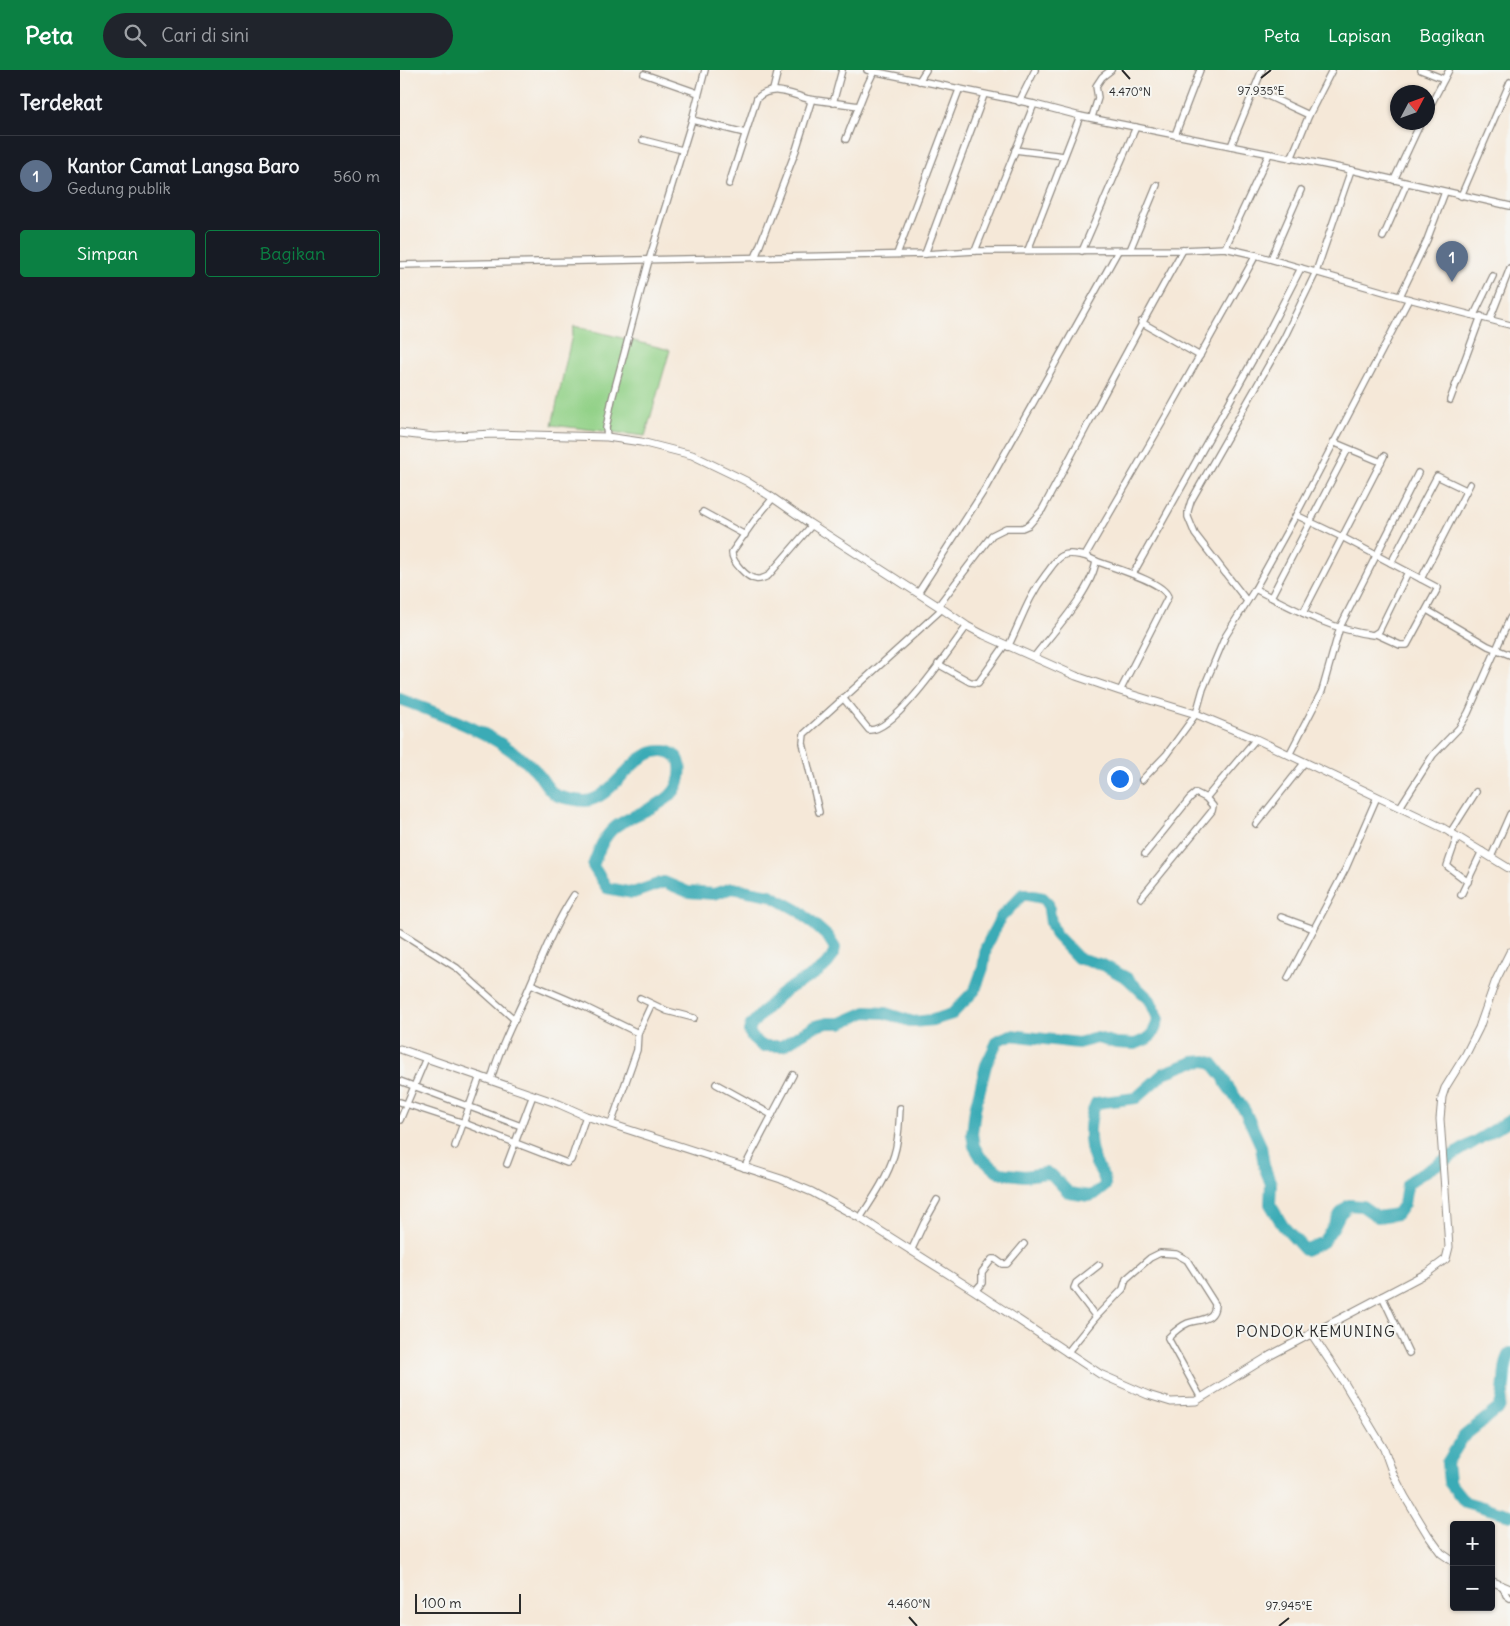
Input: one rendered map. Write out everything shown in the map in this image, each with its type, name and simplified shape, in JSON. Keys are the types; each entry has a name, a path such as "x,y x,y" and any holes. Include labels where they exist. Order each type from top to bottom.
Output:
{"street":[{"path":"607,437 606,428 612,399 649,260 692,120 705,70"},
{"path":"773,90 778,70"},
{"path":"833,103 842,70"},
{"path":"920,81 926,70"},
{"path":"1019,102 1035,70"},
{"path":"1092,117 1098,98 1096,86 1102,77 1111,70"},
{"path":"1175,135 1200,70"},
{"path":"1231,146 1262,70"},
{"path":"1291,159 1309,115 1332,70"},
{"path":"1421,70 1444,79"},
{"path":"1435,96 1449,70"},
{"path":"846,139 871,71 1034,104 1080,116 1351,170 1510,206"},
{"path":"644,74 698,93"},
{"path":"1461,196 1510,82"},
{"path":"1253,89 1309,115"},
{"path":"729,184 755,102 763,93 773,90 808,99 859,106"},
{"path":"897,254 959,90"},
{"path":"925,254 984,95"},
{"path":"755,258 811,106 811,102 808,99"},
{"path":"975,251 1034,104"},
{"path":"1028,250 1080,116"},
{"path":"692,120 745,133"},
{"path":"1082,251 1136,127"},
{"path":"1394,180 1417,130"},
{"path":"643,140 682,150"},
{"path":"1016,150 1064,156"},
{"path":"1225,248 1269,154"},
{"path":"1247,602 1194,534 1188,511 1191,501 1284,338 1316,272 1351,170"},
{"path":"1383,237 1407,182"},
{"path":"1130,250 1157,185"},
{"path":"1270,259 1301,190"},
{"path":"1400,296 1427,240 1445,192"},
{"path":"400,265 925,254 975,251 1118,251 1225,248 1510,325"},
{"path":"819,812 803,738 807,731 940,608 992,534 1006,528 1022,528 1029,525 1042,510 1142,322 1183,250"},
{"path":"918,593 985,489 1118,251"},
{"path":"1085,556 1256,255"},
{"path":"1132,574 1259,348 1301,268"},
{"path":"1490,319 1510,268"},
{"path":"1474,315 1493,276"},
{"path":"1142,780 1166,755 1196,714 1203,689 1232,625 1256,589 1296,516 1410,298"},
{"path":"1450,400 1481,316"},
{"path":"1142,322 1200,356"},
{"path":"400,433 434,437 494,434 607,437 641,442 692,455 746,481 966,626 1076,676 1196,714 1256,739 1400,807 1454,835 1510,869"},
{"path":"1303,613 1383,459 1334,442"},
{"path":"1271,596 1348,448"},
{"path":"1290,755 1322,691 1340,627 1418,473"},
{"path":"1391,563 1437,476 1468,487 1421,579"},
{"path":"773,498 745,534 731,556 739,567 755,580 768,576 812,525"},
{"path":"703,512 745,534"},
{"path":"1256,589 1303,613 1353,632 1376,634 1400,646 1407,645 1428,610 1438,588 1342,537 1296,516"},
{"path":"938,664 970,682 978,683 1007,646 1029,599 1050,568 1062,555 1085,556 1132,574 1167,592 1168,597 1120,691"},
{"path":"1034,657 1080,596 1095,570 1096,561"},
{"path":"1376,634 1408,572"},
{"path":"1428,610 1510,655"},
{"path":"1400,807 1433,755 1459,728 1510,618"},
{"path":"843,698 869,730 876,730 911,700 966,626"},
{"path":"1206,798 1256,739"},
{"path":"1256,824 1306,762"},
{"path":"1468,882 1447,866 1454,835 1476,792"},
{"path":"1141,898 1212,811 1213,806 1206,798 1196,793 1145,854"},
{"path":"1288,978 1346,868 1377,796"},
{"path":"1491,857 1510,814"},
{"path":"1461,895 1482,852"},
{"path":"491,1080 499,1052 559,918 574,896"},
{"path":"1281,917 1314,929"},
{"path":"400,932 456,968 514,1020"},
{"path":"400,1049 559,1104 586,1116 781,1179 812,1192 860,1218 1100,1374 1148,1395 1172,1402 1192,1402 1271,1355 1427,1273 1446,1259 1449,1247 1440,1119 1441,1102 1445,1088 1466,1054 1479,1028 1496,980 1510,952"},
{"path":"530,984 585,1007 638,1033"},
{"path":"640,998 651,1005 694,1018"},
{"path":"612,1124 637,1050 638,1033 651,1005"},
{"path":"400,1120 426,1058"},
{"path":"744,1168 793,1075"},
{"path":"455,1146 480,1076"},
{"path":"400,1082 521,1126"},
{"path":"716,1084 772,1115"},
{"path":"507,1164 533,1095"},
{"path":"400,1102 464,1123 569,1163 586,1116"},
{"path":"860,1218 882,1182 894,1154 898,1135 900,1108"},
{"path":"910,1251 937,1200"},
{"path":"975,1292 982,1283 982,1272 992,1260 995,1259 1002,1264 1007,1264 1024,1244"},
{"path":"1067,1353 1096,1317 1123,1290 1126,1280 1154,1256 1160,1253 1172,1253 1184,1258 1215,1301 1215,1309 1210,1317 1185,1324 1168,1337 1201,1398"},
{"path":"1096,1317 1074,1288 1076,1283 1099,1265"},
{"path":"1382,1296 1409,1354"},
{"path":"1311,1334 1345,1384 1384,1449 1404,1497 1441,1553 1450,1559"},
{"path":"1495,1583 1507,1588 1506,1595 1510,1598"}],"green space":[{"path":"574,326 670,350 645,436 552,425"}],"waterway":[{"path":"400,699 475,729 503,745 534,769 553,793 566,798 585,801 596,798 615,784 642,757 653,752 664,751 672,753 680,764 680,778 676,788 669,797 659,804 615,827 604,840 593,866 607,888 633,893 664,882 688,892 714,894 732,888 770,895 799,911 828,937 835,948 833,956 828,963 815,974 791,987 751,1025 749,1031 752,1037 762,1046 782,1046 815,1026 841,1023 866,1012 885,1013 913,1022 933,1020 952,1014 975,990 983,968 986,947 1001,917 1023,894 1043,898 1048,903 1051,923 1056,935 1078,958 1103,965 1127,978 1150,1000 1158,1018 1152,1035 1135,1044 1116,1043 1097,1038 1078,1043 1011,1035 998,1040 986,1065 975,1109 972,1134 974,1146 981,1158 1000,1173 1025,1176 1046,1173 1052,1175 1069,1193 1089,1196 1095,1194 1105,1186 1090,1140 1091,1117 1096,1103 1136,1098 1164,1073 1193,1062 1206,1061 1212,1063 1224,1078 1226,1084 1245,1111 1261,1146 1264,1166 1271,1184 1270,1204 1283,1226 1305,1250 1323,1242 1340,1214 1349,1205 1362,1206 1378,1217 1397,1214 1404,1204 1407,1185 1412,1180 1510,1120"},
{"path":"1510,1353 1507,1360 1503,1394 1499,1408 1464,1436 1447,1463 1449,1482 1465,1502 1510,1515"}],"place":[{"name":"Kantor Camat Langsa Baro","path":"1452,282"}],"district":[{"name":"PONDOK KEMUNING","path":"1316,1332"}]}
